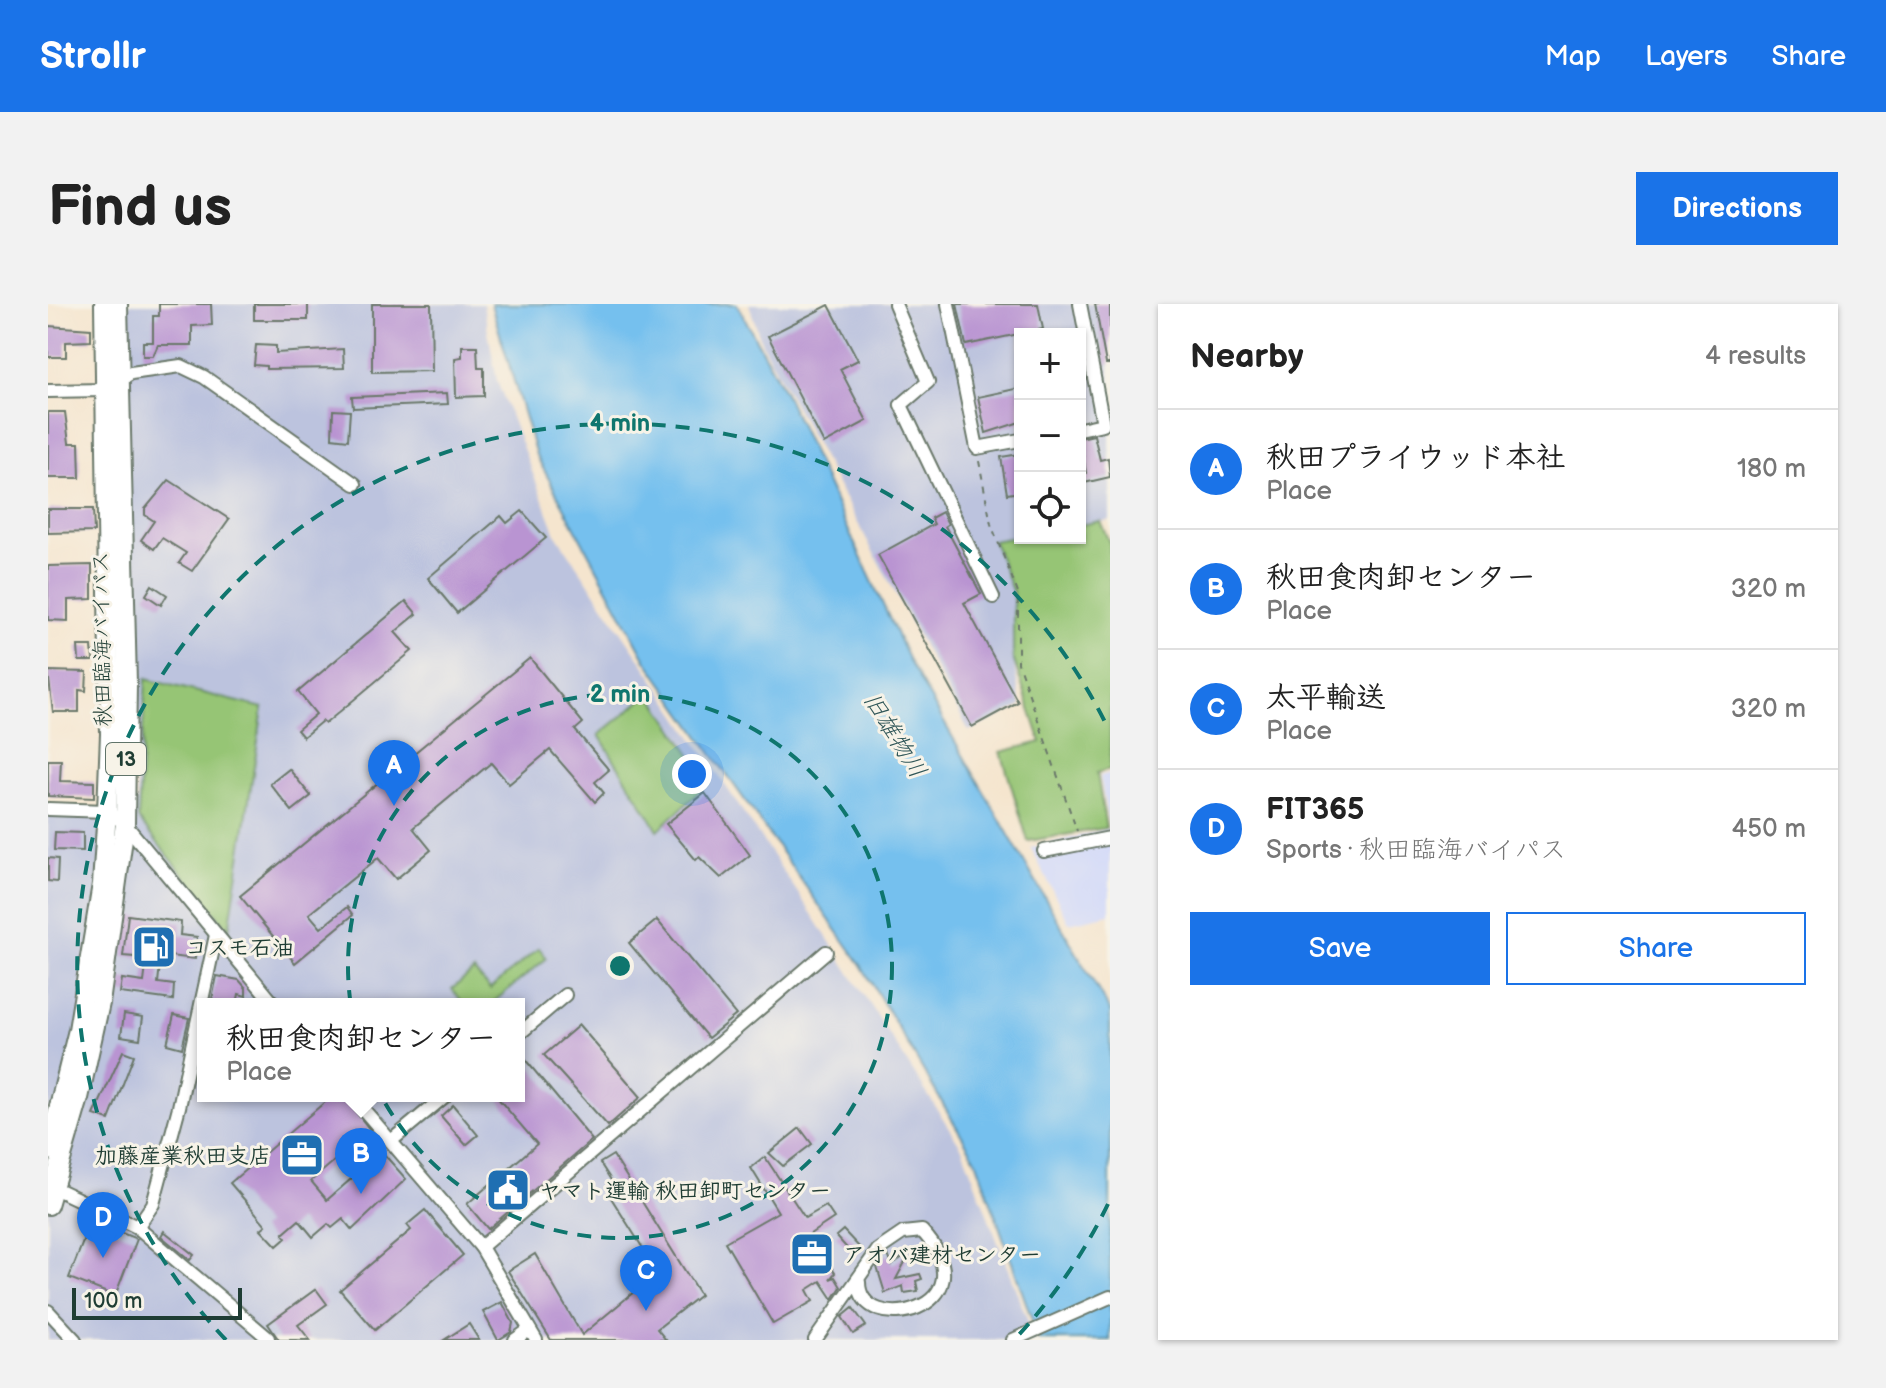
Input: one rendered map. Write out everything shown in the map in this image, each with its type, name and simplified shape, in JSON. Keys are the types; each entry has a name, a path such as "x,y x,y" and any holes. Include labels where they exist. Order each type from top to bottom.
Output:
{"highway":[{"name":"秋田臨海バイパス","path":"50,1192 79,1098 100,1003 125,824 127,684 112,385 104,304"},
{"name":"秋田臨海バイパス","path":"48,1151 78,1030 102,884 110,734 112,385 118,304"}],"street":[{"path":"895,304 928,382 901,405 993,597"},
{"path":"948,304 977,448 1014,441"},
{"path":"1080,304 1103,424 1086,428"},
{"path":"48,391 112,385 131,373 181,366 204,377 355,484"},
{"path":"48,809 107,811 125,824 269,998"},
{"path":"1044,851 1080,841 1110,838"},
{"path":"201,998 216,935"},
{"path":"481,1247 826,952"},
{"path":"525,1029 565,995"},
{"path":"137,1227 153,1204 157,1191 197,1017"},
{"path":"357,1102 481,1247 532,1335 515,1340"},
{"path":"391,1141 438,1102"},
{"path":"50,1192 137,1227 268,1338"},
{"path":"815,1340 859,1282 878,1250 903,1233 922,1231 936,1246 946,1270 939,1296 918,1317 897,1324 886,1323 867,1311 859,1301 859,1282"},
{"path":"1014,1339 1110,1297"},
{"path":"48,1311 75,1340"}],"path":[{"path":"977,448 991,524 1018,593 1018,663 1080,841"}],"shaded area":[{"path":"124,304 483,304 497,381 557,536 812,914 962,1148 1035,1340 48,1340 48,805 132,814 137,799"},
{"path":"749,304 1110,304 1110,520 1086,524 1086,328 1014,328 1014,537 993,542 1013,593 1013,658 1021,706 969,731 762,344"},
{"path":"1110,773 1110,914 1069,923 1031,848 1109,829 1100,776"}],"green space":[{"path":"1100,521 1110,544 1110,769 1097,773 1106,828 1028,841 1001,752 1041,742 1013,658 1013,593 993,541 1014,537 1014,544 1086,544 1086,524"},
{"path":"146,679 263,708 229,930 138,819"},
{"path":"650,693 710,782 658,830 599,735"},
{"path":"539,948 547,958 498,998 459,998 452,989 474,971 490,989"}],"water":[{"name":"旧雄物川","path":"491,304 737,304 784,391 910,663 1110,1011 1110,1340 1039,1340 976,1160 861,965 646,660 536,455"}],"building":[{"path":"159,304 211,304 212,325 192,326 192,345 158,345 153,356 143,356 143,342 153,342 153,316 159,316"},
{"path":"254,304 308,304 308,320 254,320"},
{"path":"372,304 431,304 432,371 372,372"},
{"path":"957,304 1038,304 1043,328 1014,328 1014,335 966,345"},
{"path":"1095,304 1110,304 1110,364 1106,364"},
{"path":"829,305 858,360 840,369 867,421 824,444 768,336"},
{"path":"48,326 91,329 91,341 66,342 66,357 48,357"},
{"path":"256,345 276,346 276,353 343,349 344,368 266,369 266,366 254,365"},
{"path":"462,346 477,346 478,368 484,368 484,396 456,397 455,358 462,357"},
{"path":"1014,389 1014,424 986,433 978,397"},
{"path":"447,393 448,404 353,408 352,397"},
{"path":"333,410 350,411 348,440 332,438"},
{"path":"48,412 65,412 69,443 79,443 80,478 48,478"},
{"path":"1094,435 1100,460 1108,458 1110,477 1086,483 1086,437"},
{"path":"1014,455 1014,493 1007,494 1001,457"},
{"path":"169,480 229,519 192,571 179,563 186,553 162,538 154,549 141,540 154,521 145,515 145,509"},
{"path":"48,509 93,509 94,532 48,533"},
{"path":"522,511 546,538 457,613 428,578 501,516 507,523"},
{"path":"942,512 948,524 945,526 981,594 964,603 1018,702 972,727 878,555 934,524 931,518"},
{"path":"92,565 92,599 68,600 68,621 48,620 48,566"},
{"path":"152,585 167,595 161,605 146,595"},
{"path":"406,601 417,614 395,632 412,651 325,724 322,721 303,737 297,730 316,714 298,692"},
{"path":"78,646 92,646 93,661 79,661"},
{"path":"530,658 583,723 575,730 609,770 595,782 604,793 595,802 550,750 509,784 491,763 413,828 431,850 396,879 378,858 309,914 321,928 347,907 353,915 295,963 240,896"},
{"path":"48,671 87,672 86,691 79,690 79,712 53,712"},
{"path":"48,760 61,760 60,781 94,782 94,798 48,796"},
{"path":"289,769 311,796 292,811 270,784"},
{"path":"705,793 750,855 721,878 699,857 696,860 666,824"},
{"path":"55,832 83,833 83,851 54,850"},
{"path":"48,858 58,859 57,882 48,881"},
{"path":"128,915 181,922 180,935 197,937 195,959 161,955 158,983 174,985 173,1000 120,993 122,979 144,982 147,958 123,956"},
{"path":"657,920 736,1015 708,1038 629,943"},
{"path":"217,976 239,980 246,988 246,996 239,994 238,998 212,998"},
{"path":"124,1014 143,1017 140,1039 121,1036"},
{"path":"174,1015 189,1018 182,1048 167,1044"},
{"path":"579,1025 641,1097 608,1126 544,1055"},
{"path":"123,1051 134,1055 109,1120 94,1115"},
{"path":"525,1059 592,1140 488,1229 467,1204 537,1144 501,1102 525,1102"},
{"path":"325,1102 348,1102 370,1130 311,1181 327,1200 382,1152 406,1179 352,1230 343,1219 332,1228 328,1224 313,1237 299,1220 283,1234 286,1238 277,1246 261,1229 266,1225 230,1183"},
{"path":"453,1105 478,1135 466,1145 441,1116"},
{"path":"800,1128 812,1144 783,1166 769,1153"},
{"path":"613,1155 700,1295 657,1329 666,1340 551,1340 508,1271 535,1254 582,1335 658,1272 608,1193 616,1188 600,1163"},
{"path":"765,1157 805,1218 826,1206 834,1218 810,1234 835,1273 830,1279 835,1277 841,1287 833,1299 821,1281 807,1290 813,1301 773,1324 725,1242 778,1212 751,1168"},
{"path":"425,1210 463,1255 375,1330 340,1290 411,1230 407,1225"},
{"path":"91,1221 137,1239 115,1296 69,1278"},
{"path":"843,1230 861,1249 854,1256 836,1236"},
{"path":"164,1231 194,1255 190,1260 161,1236"},
{"path":"911,1251 896,1279 920,1274 922,1279 916,1281 918,1291 904,1293 903,1286 885,1293 877,1267 884,1256 888,1255 892,1265"},
{"path":"316,1289 327,1304 298,1325 310,1340 279,1340 268,1324"},
{"path":"502,1302 513,1323 511,1332 498,1340 483,1312"},
{"path":"853,1308 866,1326 853,1334 842,1317"},
{"path":"469,1324 479,1340 444,1340"}],"place":[{"name":"秋田プライウッド本社","path":"394,806"},
{"name":"コスモ石油","path":"154,947"},
{"name":"加藤産業秋田支店","path":"302,1155"},
{"name":"ヤマト運輸 秋田卸町センター","path":"508,1190"},
{"name":"秋田食肉卸センター","path":"361,1194"},
{"name":"アオバ建材センター","path":"812,1254"},
{"name":"FIT365","path":"103,1258"},
{"name":"太平輸送","path":"646,1311"}]}
